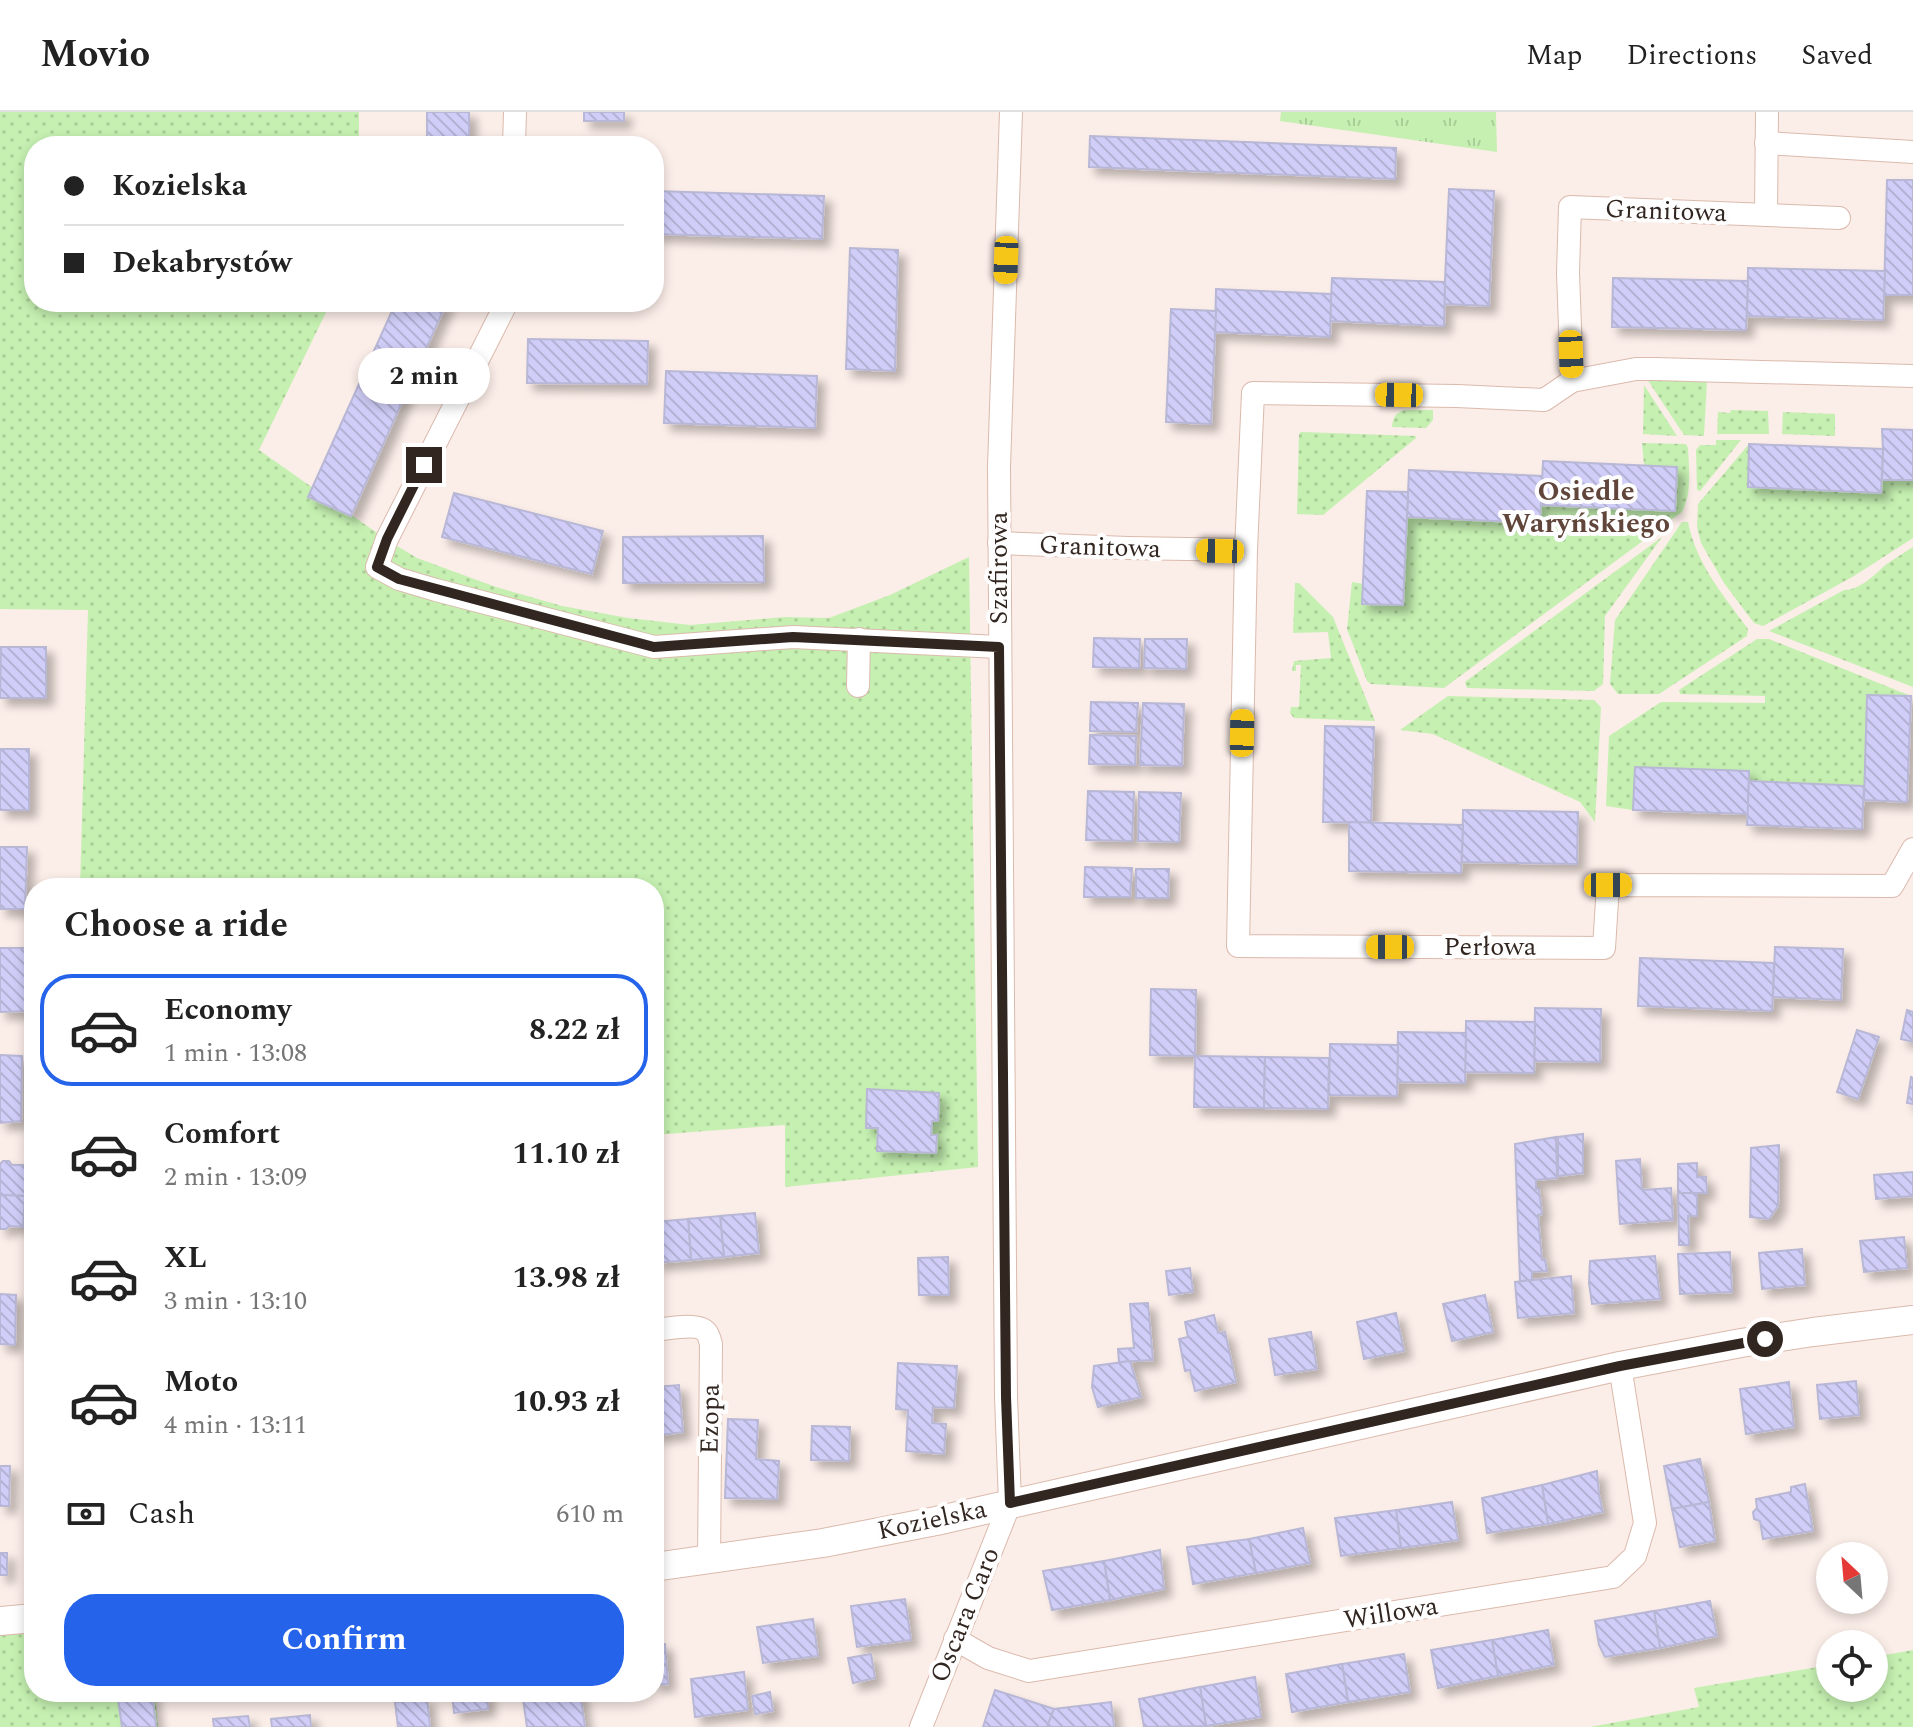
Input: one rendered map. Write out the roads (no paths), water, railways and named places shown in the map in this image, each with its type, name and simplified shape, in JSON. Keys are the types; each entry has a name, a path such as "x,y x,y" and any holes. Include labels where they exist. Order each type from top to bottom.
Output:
{"street":[{"path":"514,136 515,112"},
{"name":"Szafirowa","path":"1010,1503 1006,1366 999,453 1011,112"},
{"path":"1766,215 1767,112"},
{"path":"1766,143 1913,152"},
{"name":"Granitowa","path":"1572,381 1568,273 1570,207 1839,218"},
{"path":"502,312 387,539 377,567 399,579 654,647 793,637 999,647"},
{"path":"1246,550 1253,393 1544,400 1572,381 1636,369 1913,376"},
{"name":"Granitowa","path":"999,543 1246,550"},
{"name":"Perłowa","path":"1246,550 1238,946 1604,948 1608,885 1892,886 1913,849"},
{"path":"858,686 859,639"},
{"name":"Kozielska","path":"664,1566 823,1543 936,1521 1620,1366 1770,1338 1913,1320"},
{"name":"Ezopa","path":"664,1329 694,1327 704,1330 711,1344 709,1560"},
{"name":"Willowa","path":"955,1639 988,1658 1029,1671 1613,1577 1635,1556 1645,1523 1620,1366"},
{"name":"Oscara Caro","path":"921,1727 1010,1503"},
{"path":"0,1621 24,1619"}],"district":[{"name":"Osiedle Waryńskiego","path":"1586,507"}]}
